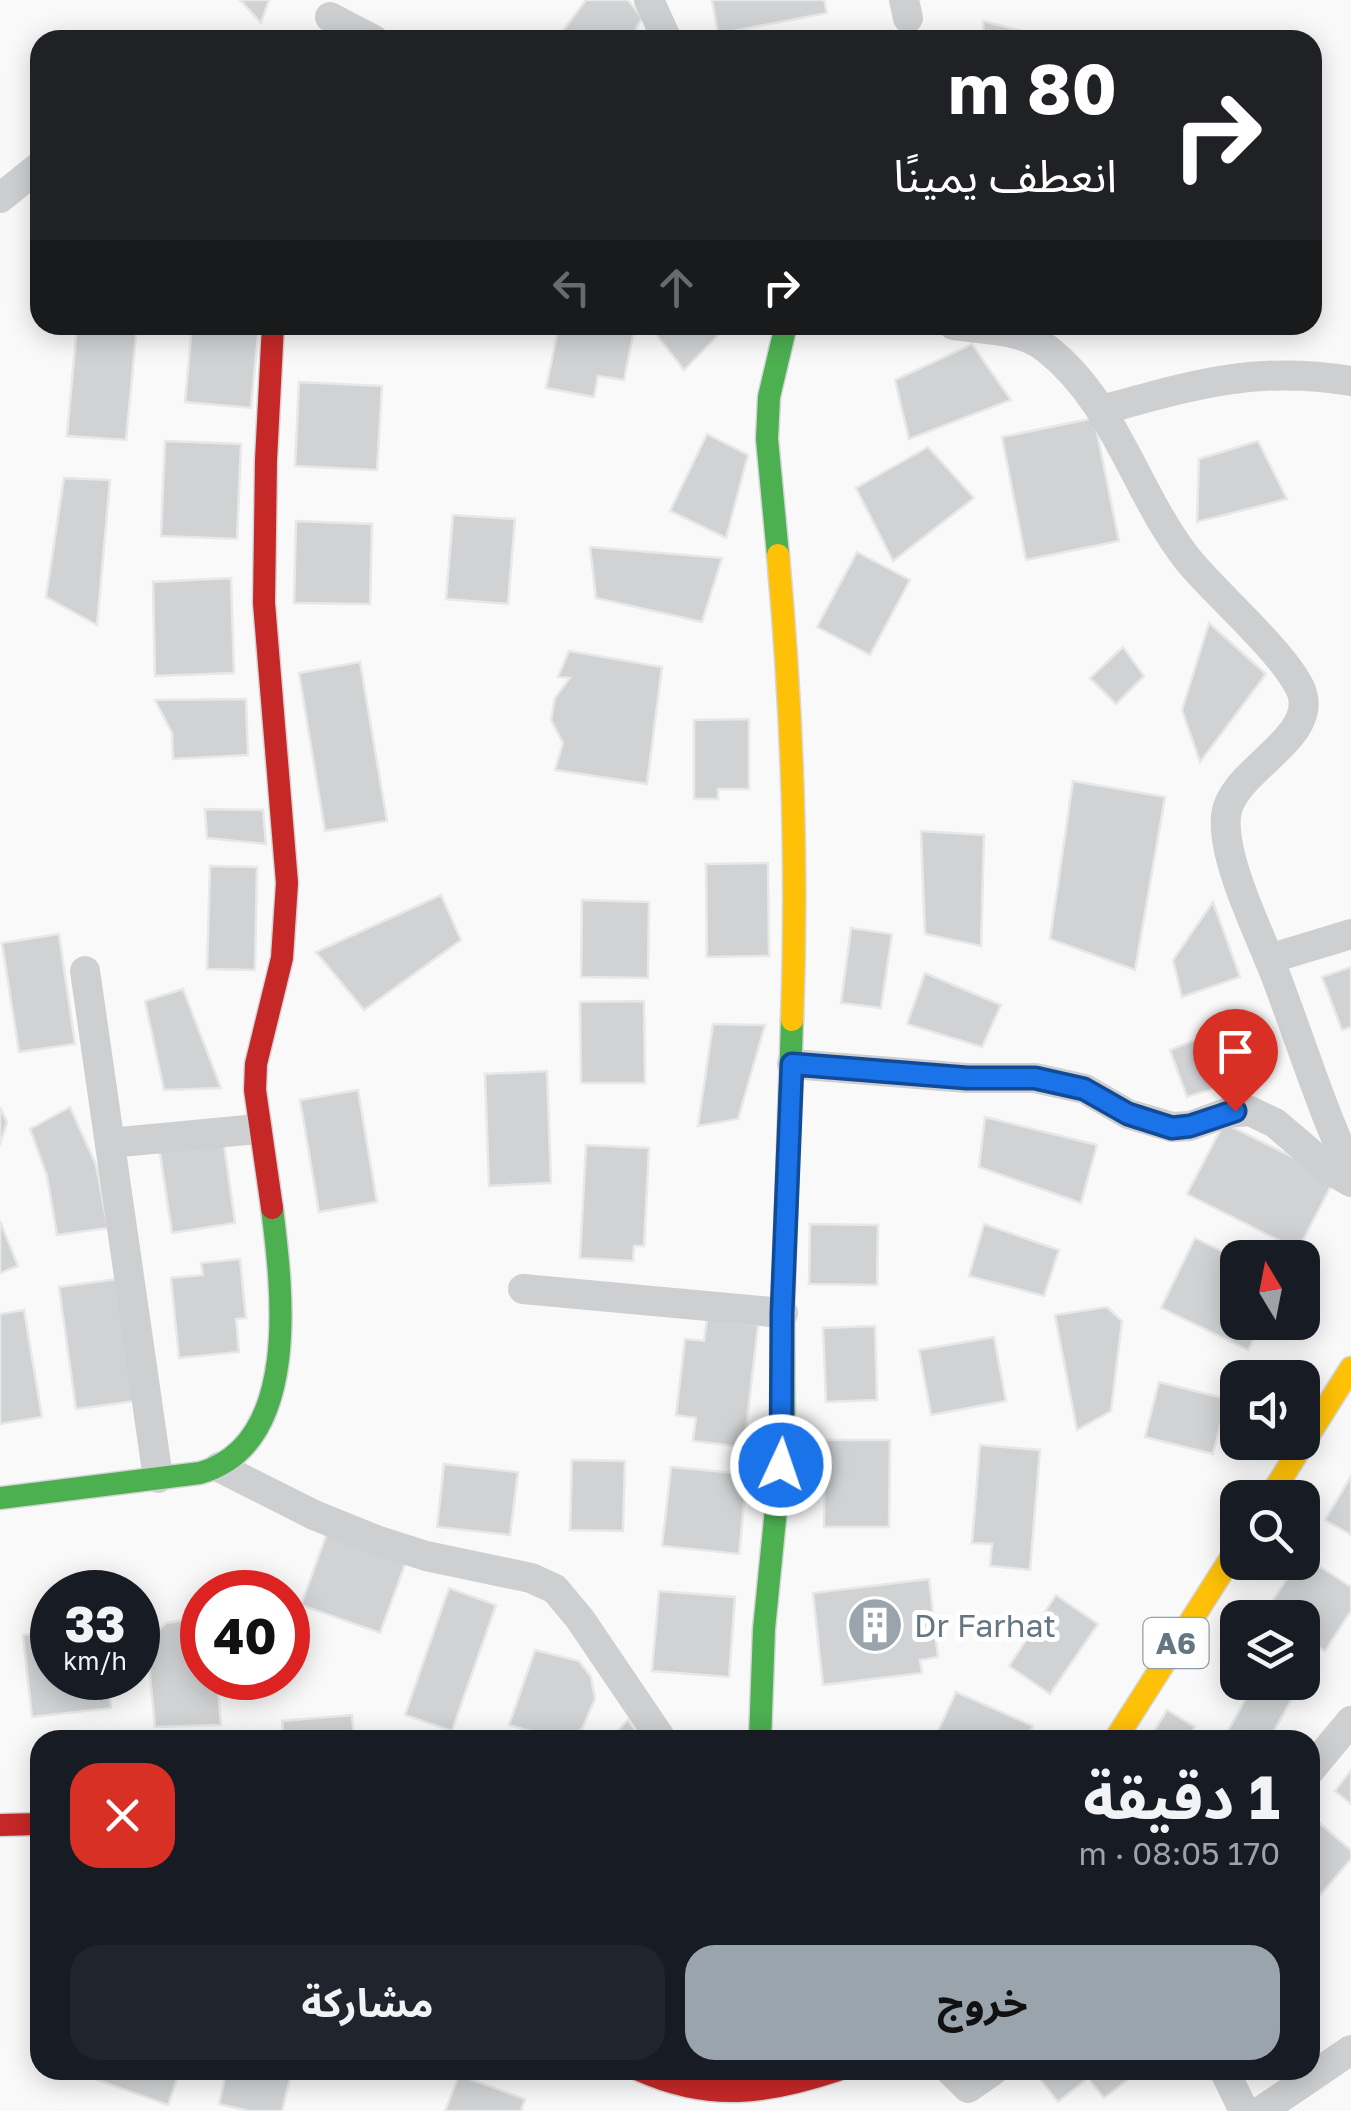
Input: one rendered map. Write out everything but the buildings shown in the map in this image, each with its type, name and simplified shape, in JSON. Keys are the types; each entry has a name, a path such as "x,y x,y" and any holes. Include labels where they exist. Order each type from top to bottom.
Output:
{"main road":[{"path":"0,1498 219,1467 246,1446 271,1404 281,1346 280,1306 258,1129 256,1064 282,958 287,882 264,603 272,335"},
{"path":"760,1730 764,1629 784,1429 782,1313 795,924 790,696 767,416 783,335"},
{"path":"1280,1480 1351,1368"},
{"name":"A6","path":"1121,1730 1220,1574"},
{"path":"0,1824 30,1824"},
{"path":"662,2080 686,2090 720,2094 756,2093 810,2080"}],"street":[{"path":"649,0 662,30"},
{"path":"330,19 353,30"},
{"path":"0,198 30,174"},
{"path":"1016,335 1040,343 1102,410 1185,556 1274,652 1302,694 1302,708 1294,728 1231,794 1226,812 1234,864 1351,1172"},
{"path":"1102,410 1238,376 1311,374 1351,381"},
{"path":"1270,959 1351,934"},
{"path":"85,970 158,1478"},
{"path":"792,1064 967,1078 1035,1078 1084,1089 1128,1114 1172,1128 1226,1113 1250,1111 1275,1123 1330,1170 1351,1182"},
{"path":"110,1143 258,1129"},
{"path":"523,1290 782,1313"},
{"path":"219,1467 376,1540 426,1556 532,1578 555,1590 580,1619 655,1730"},
{"path":"1320,1758 1351,1720"},
{"path":"1320,2071 1351,2050"},
{"path":"1229,2080 1244,2111"},
{"path":"1261,2111 1307,2080"}],"traffic: fast":[{"path":"778,555 767,439 769,397 784,335"},
{"path":"760,1730 764,1629 784,1429 783,1313 792,1020"},
{"path":"0,1498 200,1473 233,1457 256,1431 270,1398 278,1360 281,1319 272,1208"}],"traffic: slow":[{"path":"778,555 792,787 792,1020"},
{"path":"1280,1480 1351,1368"},
{"path":"1121,1730 1220,1575"}],"traffic: jam":[{"path":"272,335 264,603 287,883 282,958 256,1064 255,1090 272,1208"},
{"path":"0,1825 30,1824"},
{"path":"665,2080 690,2087 738,2091 804,2080"}],"place":[{"name":"Dr Farhat","path":"875,1625"}],"route":[{"path":"781,1465 782,1313 792,1064 967,1078 1035,1078 1084,1089 1128,1114 1172,1128 1235,1111"}]}
